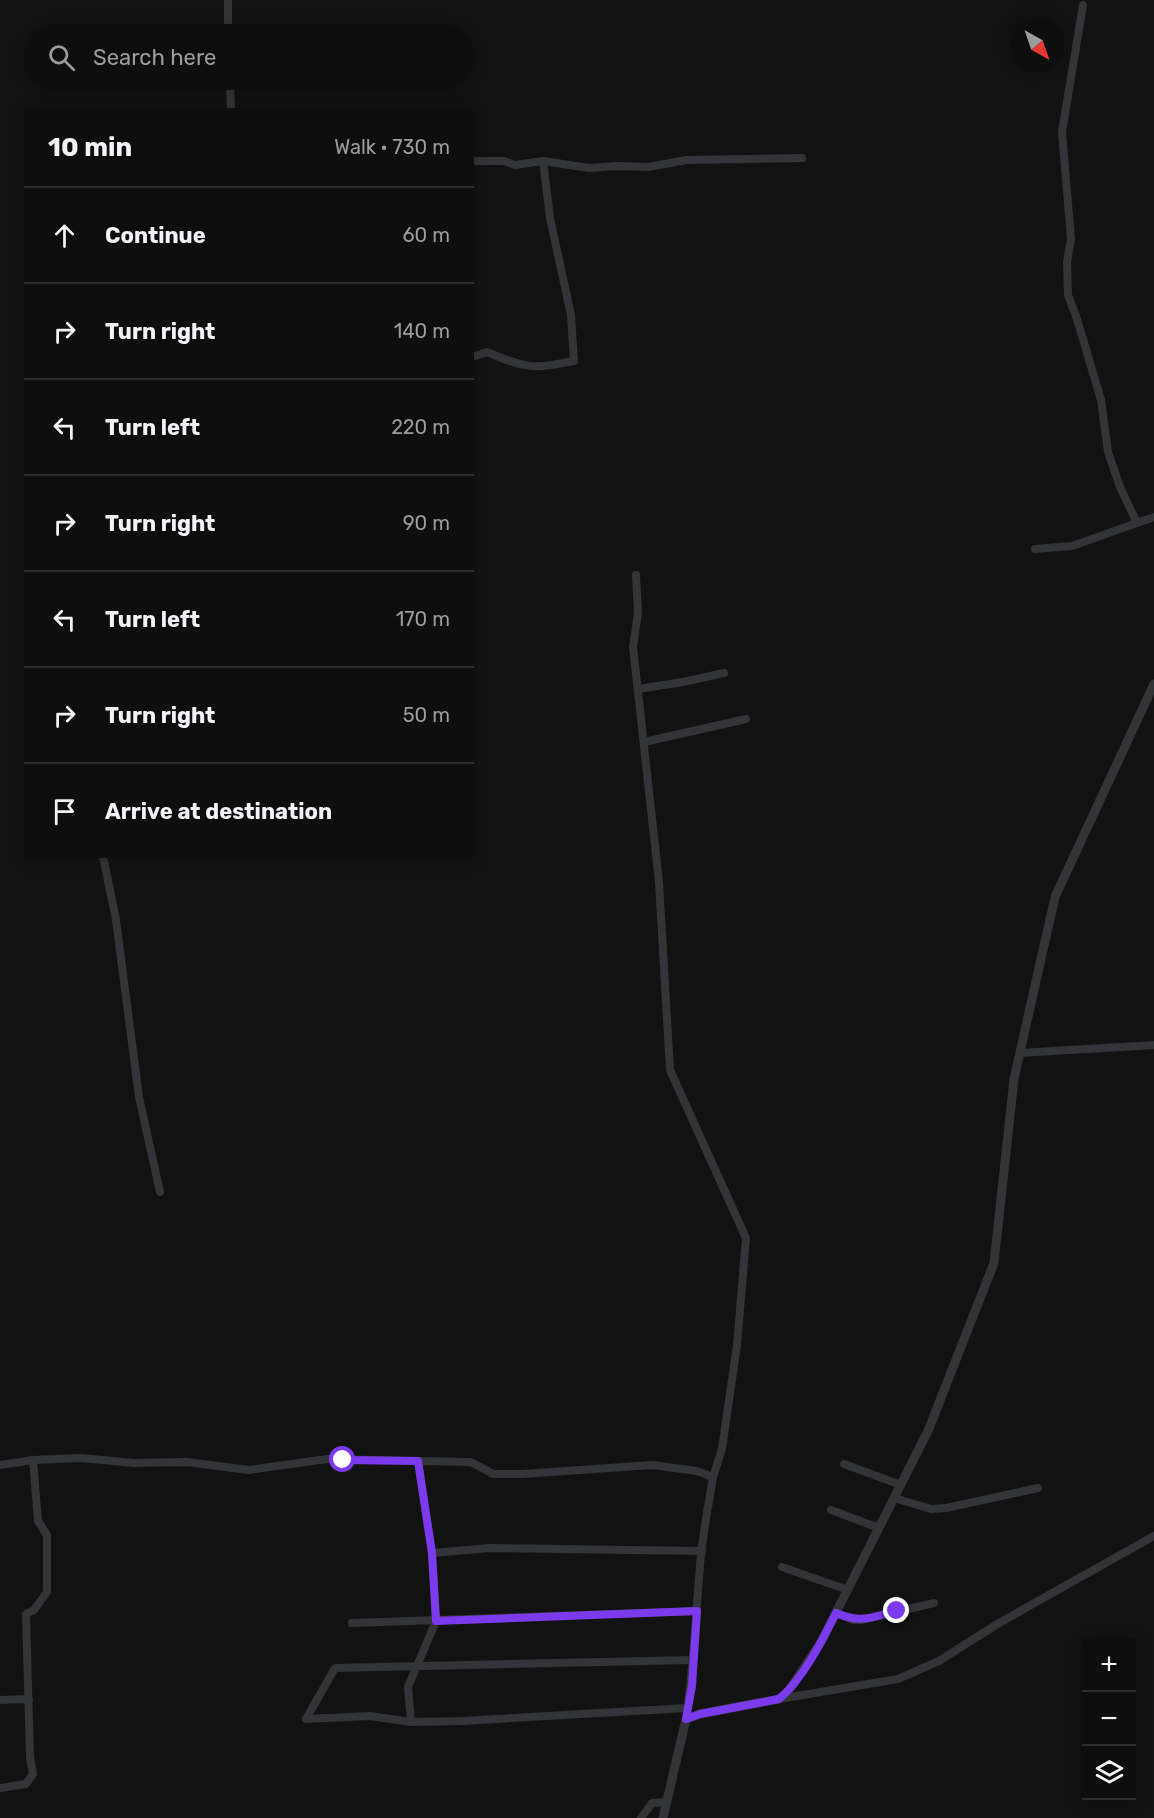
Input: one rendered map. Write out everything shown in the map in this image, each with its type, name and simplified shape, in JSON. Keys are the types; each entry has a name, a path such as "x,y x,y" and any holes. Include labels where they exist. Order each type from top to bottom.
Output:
{"street":[{"path":"228,0 228,24"},
{"path":"1083,4 1062,132 1071,239 1067,262 1068,295 1101,400 1108,452 1120,487 1137,523"},
{"path":"230,90 231,108"},
{"path":"474,161 504,161 515,165 543,161 589,168 648,167 687,160 802,158"},
{"path":"474,356 487,352 518,365 539,368 574,361 571,315 550,218 543,161"},
{"path":"1035,549 1072,546 1154,517"},
{"path":"636,575 638,614 633,647 659,882 670,1070 746,1238 723,1449 712,1477 702,1551 692,1660 692,1686 663,1818"},
{"path":"638,689 724,673"},
{"path":"779,1699 788,1692 821,1642 928,1431 994,1263 1014,1079 1055,897 1154,684"},
{"path":"644,742 746,719"},
{"path":"103,858 116,920 139,1097 160,1192"},
{"path":"1020,1053 1154,1045"},
{"path":"0,1465 33,1460 81,1458 134,1463 187,1462 249,1470 327,1459 471,1462 493,1474 652,1465 697,1471 712,1477"},
{"path":"0,1788 26,1784 33,1774 30,1758 26,1614 34,1611 47,1592 47,1534 38,1521 33,1460"},
{"path":"411,1722 408,1687 436,1621 432,1553 418,1461"},
{"path":"844,1464 901,1485"},
{"path":"894,1498 931,1509 946,1508 1038,1488"},
{"path":"831,1510 879,1528"},
{"path":"686,1719 700,1714 779,1699 898,1679 939,1661 1034,1602 1154,1536"},
{"path":"432,1553 490,1548 702,1551"},
{"path":"782,1567 848,1590"},
{"path":"836,1613 853,1620 861,1620 934,1603"},
{"path":"352,1623 697,1611"},
{"path":"687,1708 462,1721 411,1722 370,1716 306,1719 335,1668 692,1660"},
{"path":"0,1700 29,1699"},
{"path":"641,1818 652,1803 667,1802"}],"route":[{"path":"343,1460 418,1461 432,1553 436,1621 697,1611 692,1686 686,1719 700,1714 779,1699 788,1692 821,1642 836,1613 853,1620 861,1620 897,1611"}]}
